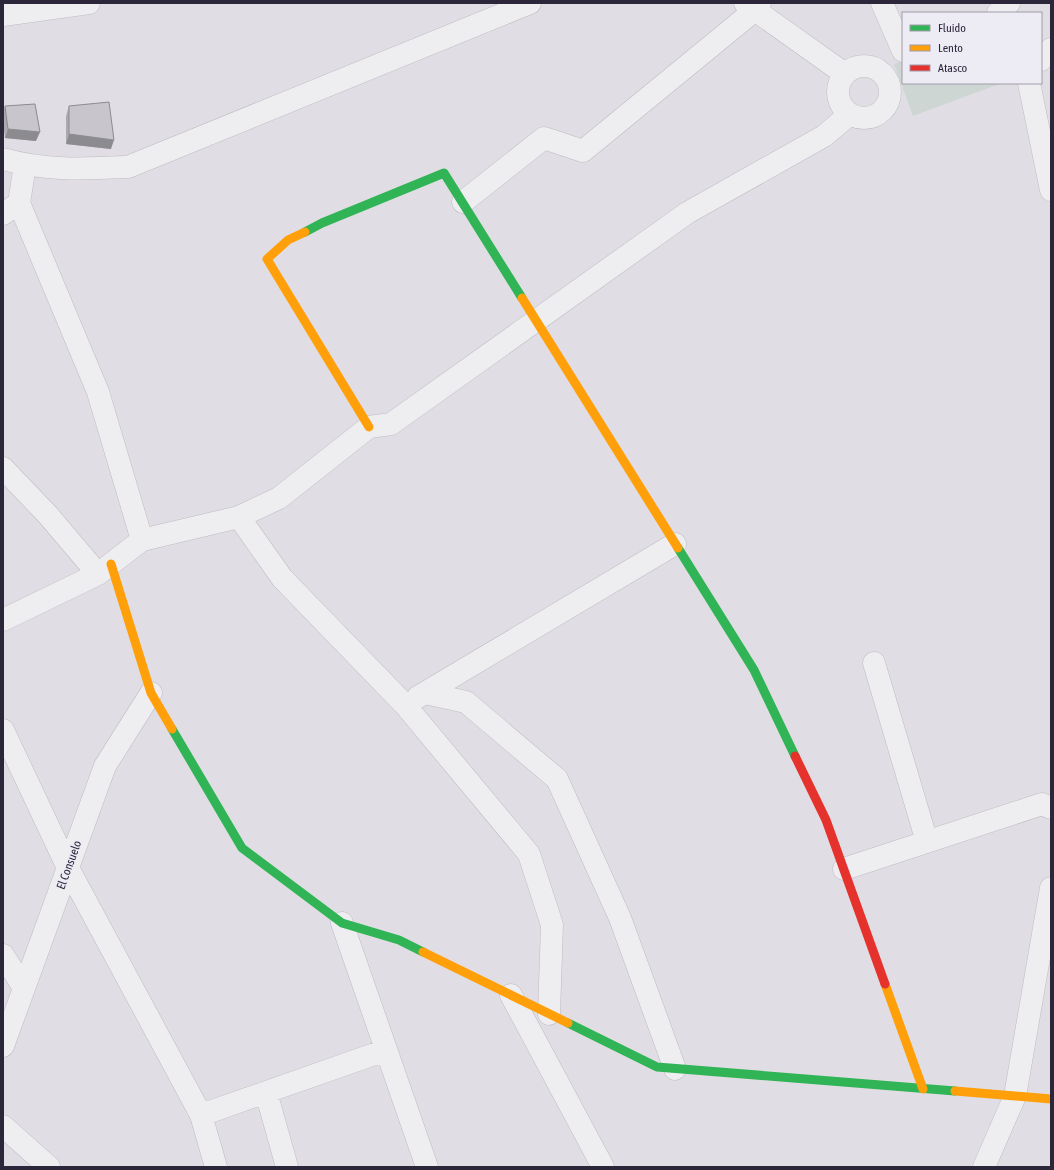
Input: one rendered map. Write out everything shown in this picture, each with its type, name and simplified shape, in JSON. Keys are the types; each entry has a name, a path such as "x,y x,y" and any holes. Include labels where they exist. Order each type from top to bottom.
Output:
{"street":[{"path":"3,15 89,3"},
{"path":"3,159 25,165 72,169 128,167 530,3"},
{"path":"882,3 902,49"},
{"path":"999,12 1009,3"},
{"path":"463,202 544,138 583,151 754,5 845,74"},
{"path":"1042,59 1051,49"},
{"path":"877,69 902,59"},
{"path":"858,66 867,66 877,69 885,77 889,86 890,96 880,113 870,117 860,118 850,114 842,107 838,98 838,87 845,74 858,66"},
{"path":"1029,84 1051,190"},
{"path":"3,620 104,569 142,540 246,514 278,498 369,427 391,424 687,214 824,136 850,114"},
{"path":"25,165 11,208 98,392 142,540"},
{"path":"369,427 267,259 288,240 322,224 444,173 754,670 826,820 923,1088"},
{"path":"3,468 47,514 104,569 151,693 242,848 342,923 399,940 553,1016 666,1068 1051,1099"},
{"path":"246,514 282,578 405,705 529,854 552,925 553,1016"},
{"path":"405,705 675,544"},
{"path":"874,663 927,842"},
{"name":"El Consuelo","path":"3,1046 105,766 151,693"},
{"path":"425,693 466,702 557,779 620,918 666,1068"},
{"path":"3,730 68,868 201,1115 216,1167"},
{"path":"844,869 1042,804 1051,808"},
{"path":"984,1167 1014,1096 1047,941 1051,888"},
{"path":"342,923 427,1167"},
{"path":"3,955 24,988"},
{"path":"511,995 601,1167"},
{"path":"201,1115 386,1050"},
{"path":"266,1092 287,1167"},
{"path":"3,1126 49,1167"}],"shaded area":[{"path":"902,61 902,84 999,84 913,116 894,64"}],"building":[{"path":"109,102 114,140 69,134 69,106"},
{"path":"35,104 40,132 8,129 5,106"}],"traffic: fast":[{"path":"305,232 322,223 444,173 522,298"},
{"path":"678,548 754,670 795,756"},
{"path":"172,729 242,848 342,923 399,940 423,952"},
{"path":"568,1023 657,1067 955,1091"}],"traffic: slow":[{"path":"305,232 288,240 267,259 369,427"},
{"path":"522,298 678,548"},
{"path":"111,564 151,693 172,729"},
{"path":"423,952 568,1023"},
{"path":"885,984 923,1089"},
{"path":"955,1091 1051,1099"}],"traffic: jam":[{"path":"795,756 826,820 885,984"}]}
